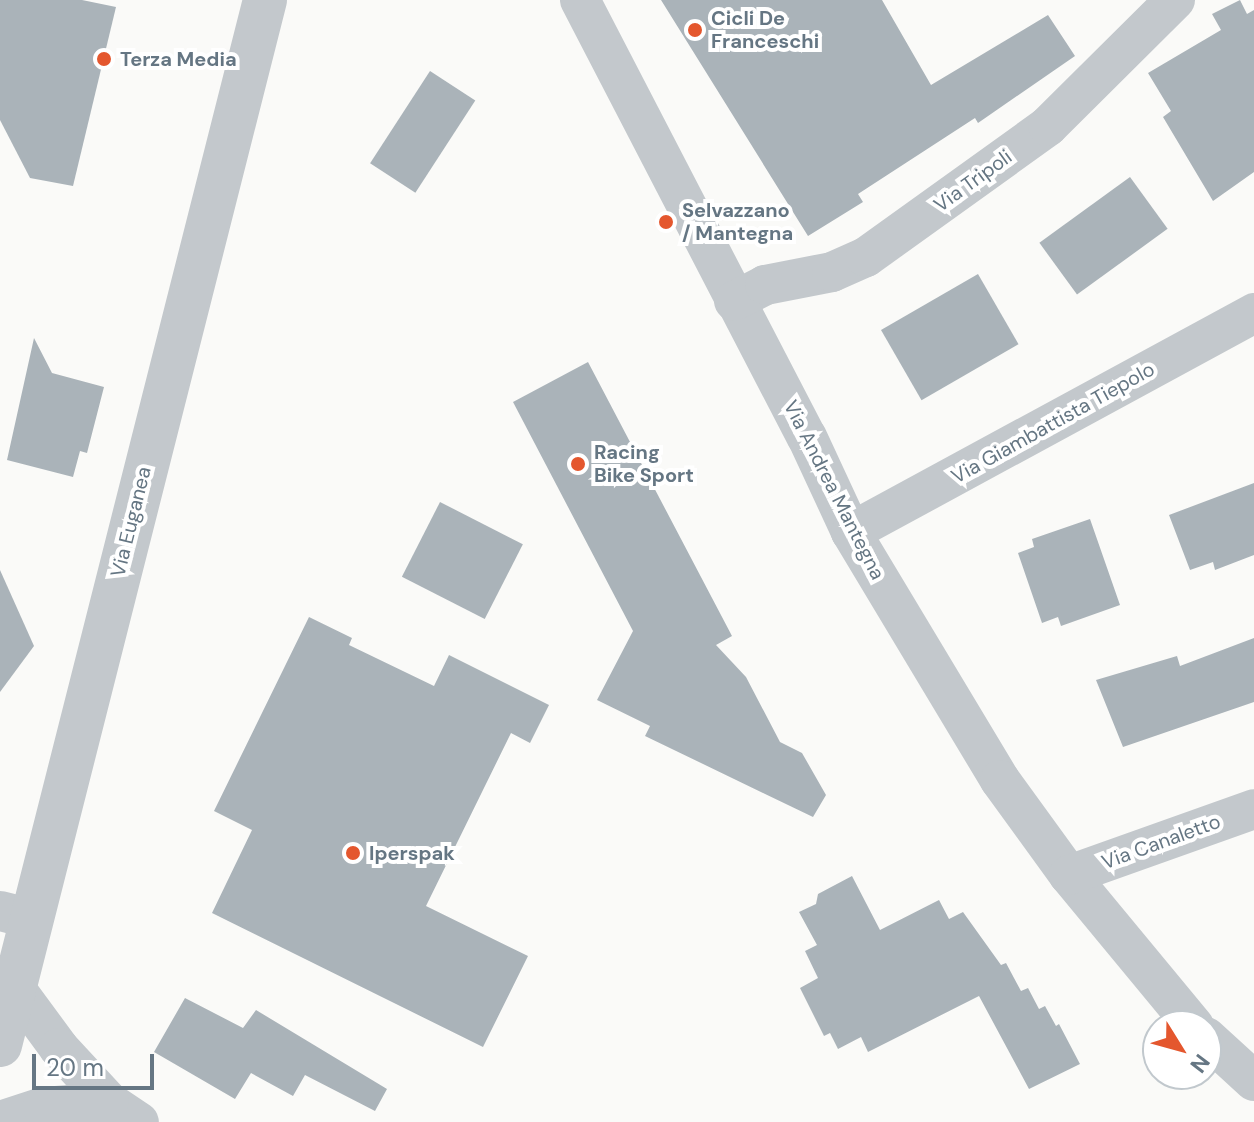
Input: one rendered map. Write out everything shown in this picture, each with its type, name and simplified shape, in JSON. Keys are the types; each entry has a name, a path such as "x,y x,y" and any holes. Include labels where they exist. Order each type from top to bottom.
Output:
{"street":[{"name":"Via Euganea","path":"0,1045 15,988 16,915 265,0"},
{"name":"Via Andrea Mantegna","path":"580,0 851,532 1000,780 1069,875 1181,1010"},
{"name":"Via Tripoli","path":"734,301 765,285 832,272 866,257 1048,126 1175,0"},
{"name":"Via Giambattista Tiepolo","path":"851,532 1254,313"},
{"name":"Via Canaletto","path":"1069,875 1254,809"},
{"path":"15,988 59,1048 124,1112"},
{"path":"1222,1052 1254,1081"},
{"path":"0,1121 43,1107 124,1112"}],"building":[{"path":"0,0 82,0 116,7 73,186 30,178 0,120"},
{"path":"661,0 882,0 931,85 1048,15 1075,56 978,123 975,118 858,194 863,202 808,236"},
{"path":"1240,0 1247,14 1254,10 1254,172 1213,201 1163,117 1171,111 1148,73 1221,30 1212,14"},
{"path":"430,71 475,100 415,193 370,163"},
{"path":"1130,177 1168,229 1077,295 1039,243"},
{"path":"978,274 1018,344 922,400 881,330"},
{"path":"34,338 52,373 104,387 87,453 80,451 73,477 7,460"},
{"path":"588,362 732,636 716,645 746,677 780,742 802,753 826,795 813,817 645,736 650,726 597,700 633,631 513,402"},
{"path":"1254,483 1254,555 1215,570 1213,562 1190,570 1169,515"},
{"path":"440,502 523,544 485,619 402,577"},
{"path":"1090,519 1120,605 1061,626 1058,617 1042,623 1018,553 1034,547 1032,539"},
{"path":"0,570 34,646 0,692"},
{"path":"309,617 352,638 349,645 434,686 449,655 549,705 530,743 511,733 426,906 528,956 483,1047 212,913 252,830 214,811"},
{"path":"1254,638 1254,702 1123,747 1096,680 1177,656 1180,666"},
{"path":"852,876 880,930 939,900 949,919 963,912 1001,965 1006,963 1021,991 1028,988 1039,1009 1045,1006 1056,1026 1059,1024 1080,1064 1029,1089 979,996 868,1052 861,1037 838,1049 830,1033 824,1036 800,988 818,978 805,951 817,945 799,912 816,904 818,894"},
{"path":"185,998 243,1028 256,1010 387,1089 375,1111 305,1075 293,1096 251,1073 235,1099 154,1052"}],"place":[{"name":"Cicli De Franceschi","path":"695,30"},
{"name":"Terza Media","path":"104,59"},
{"name":"Selvazzano / Mantegna","path":"666,222"},
{"name":"Racing Bike Sport","path":"578,464"},
{"name":"Iperspak","path":"353,853"}]}
